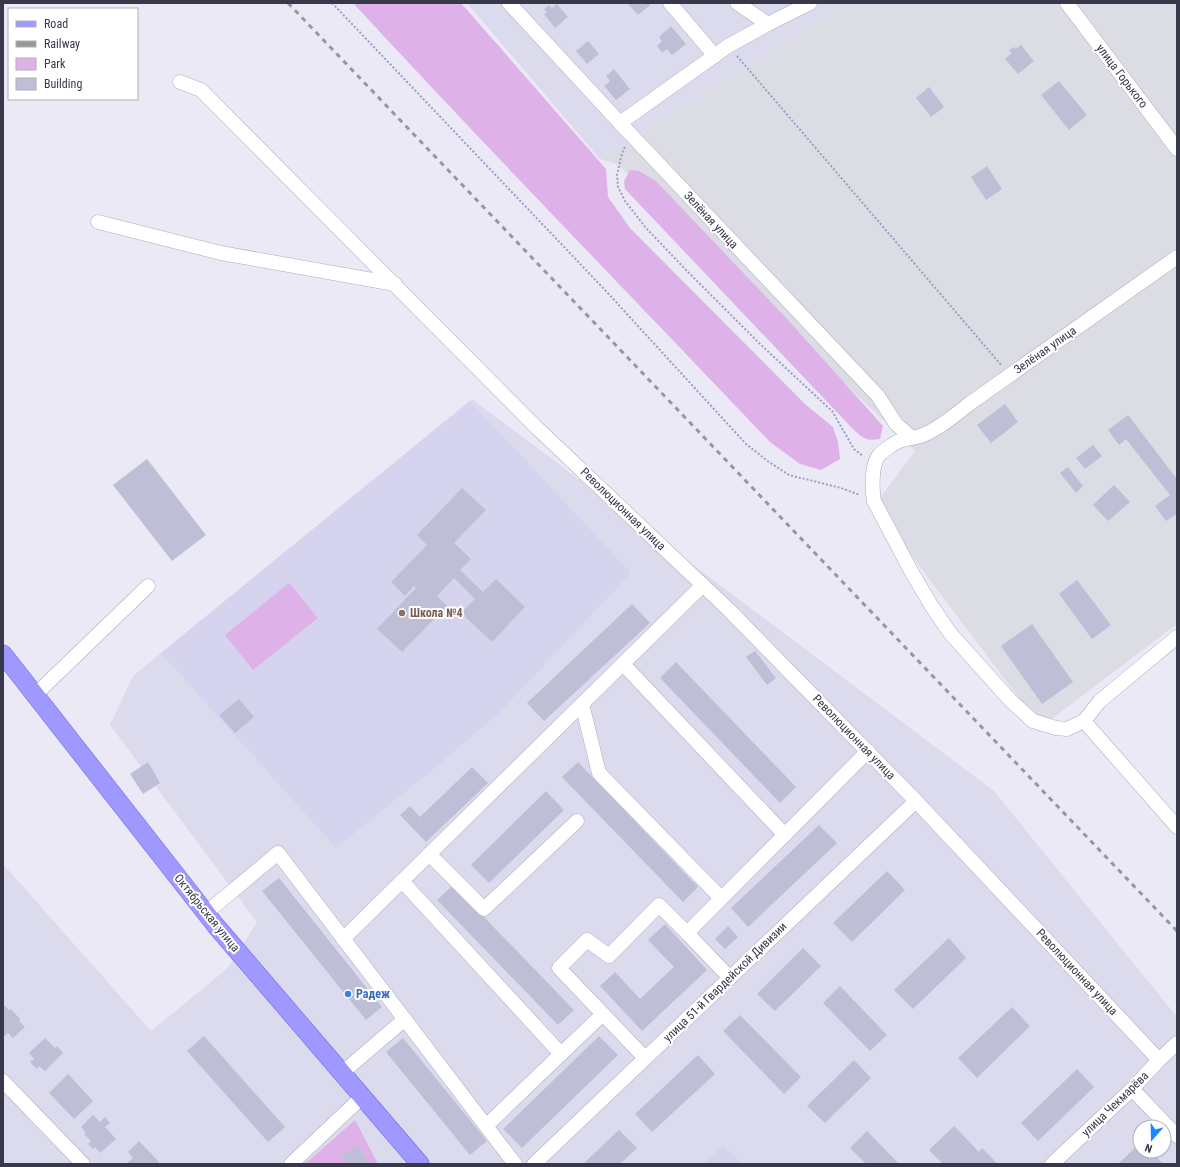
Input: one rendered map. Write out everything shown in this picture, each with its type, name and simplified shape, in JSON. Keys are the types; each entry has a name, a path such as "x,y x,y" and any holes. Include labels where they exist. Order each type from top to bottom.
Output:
{"main road":[{"name":"Октябрьская улица","path":"3,654 206,913 420,1164"}],"street":[{"name":"Зелёная улица","path":"509,3 631,136 878,396 896,424 911,437"},
{"path":"670,3 715,56"},
{"path":"738,3 768,24"},
{"path":"620,123 728,46 810,3"},
{"name":"улица Горького","path":"1067,3 1177,149"},
{"name":"Революционная улица","path":"180,82 201,90 536,427 729,610 916,801 1159,1060"},
{"path":"98,222 221,253 395,284"},
{"name":"Зелёная улица","path":"874,465 879,455 898,442 911,437 921,436 937,428 1177,257"},
{"path":"874,465 873,495 911,571 931,605 946,627 1010,700 1033,721 1056,728 1067,729 1084,721 1100,700 1177,637"},
{"path":"344,939 703,585"},
{"path":"35,695 148,586"},
{"path":"623,664 785,835"},
{"path":"582,704 599,773 721,898"},
{"path":"1084,721 1174,819"},
{"path":"687,933 868,751"},
{"name":"улица 51-й Гвардейской Дивизии","path":"534,1164 916,801"},
{"path":"429,854 484,909 577,821"},
{"path":"206,913 278,853 515,1164"},
{"path":"402,881 561,1054"},
{"path":"645,1058 559,968 587,940 609,956 659,905 730,978"},
{"path":"486,1126 603,1014"},
{"path":"342,1073 405,1019"},
{"name":"улица Чекмарёва","path":"1052,1164 1132,1089 1177,1043"},
{"path":"3,1081 83,1164"},
{"path":"1132,1089 1177,1136"},
{"path":"291,1164 362,1097"}],"path":[{"path":"332,3 606,290 746,444 789,475 873,495"},
{"path":"728,46 1010,375"},
{"path":"631,136 622,153 617,175 618,187 624,201 646,228 687,271 760,344 832,411 854,449 874,465"}],"shaded area":[{"path":"467,3 848,3 600,159"},
{"path":"848,3 1177,3 1177,624 1041,727 874,506 915,451 617,164 600,159"},
{"path":"472,399 994,791 1177,1017 1177,1164 3,1164 3,864 151,1031 228,968 257,922 110,725 133,676"},
{"name":"Школа №4","path":"470,401 631,573 499,713 436,767 336,848 161,653"},
{"path":"723,1145 742,1164 704,1164"}],"green space":[{"path":"353,3 461,3 606,169 608,197 630,228 806,405 833,427 838,442 840,459 821,470 800,464 770,442 508,168"},
{"path":"630,170 639,171 656,181 788,320 883,426 880,439 866,439 850,426 625,189 624,181"},
{"path":"289,583 318,618 253,670 225,635"},
{"path":"355,1120 378,1164 305,1164"}],"building":[{"path":"627,3 649,3 650,5 638,15"},
{"path":"557,4 568,17 555,28 544,14 547,12 544,9 549,5 552,8"},
{"path":"671,26 686,44 672,55 667,49 662,53 657,46 662,41 659,37"},
{"path":"588,41 599,54 587,64 576,51"},
{"path":"1021,45 1034,61 1018,74 1005,59 1012,53 1009,50 1014,47 1016,49"},
{"path":"614,69 630,89 616,100 604,86 610,81 606,76"},
{"path":"1059,81 1087,115 1069,130 1041,95"},
{"path":"929,87 944,107 931,117 916,98"},
{"path":"987,166 1002,189 986,200 971,177"},
{"path":"1005,404 1018,422 991,443 977,425"},
{"path":"1128,415 1177,479 1177,514 1166,521 1155,506 1170,495 1126,439 1119,445 1108,430"},
{"path":"1093,445 1102,456 1085,469 1076,458"},
{"path":"147,459 206,535 172,561 113,485"},
{"path":"1068,467 1083,486 1076,493 1060,473"},
{"path":"1114,485 1130,502 1108,521 1093,505"},
{"path":"462,488 486,510 454,543 471,559 460,570 483,592 496,579 525,607 492,642 461,613 475,599 454,578 437,596 447,606 402,652 377,629 416,588 414,586 405,596 391,582 427,545 417,535"},
{"path":"1077,580 1111,625 1092,639 1059,594"},
{"path":"632,604 650,623 544,721 527,703"},
{"path":"1032,624 1073,682 1042,704 1001,646"},
{"path":"755,651 776,678 767,685 746,657"},
{"path":"676,662 796,787 780,803 660,678"},
{"path":"239,699 254,717 235,733 219,715"},
{"path":"148,762 160,783 143,794 130,774"},
{"path":"578,762 698,887 683,902 562,777"},
{"path":"472,767 488,783 426,842 400,815 410,806 420,817"},
{"path":"546,791 564,810 489,883 471,865"},
{"path":"819,825 837,843 748,927 731,908"},
{"path":"887,871 905,890 852,942 833,923"},
{"path":"279,878 382,1007 366,1020 262,891"},
{"path":"453,885 574,1010 558,1025 437,900"},
{"path":"665,924 707,970 642,1031 600,986 615,972 640,999 674,967 648,940"},
{"path":"728,926 738,937 725,949 715,939"},
{"path":"949,938 966,958 913,1009 894,990"},
{"path":"803,948 821,966 775,1011 757,994"},
{"path":"840,986 887,1035 870,1051 823,1003"},
{"path":"3,1004 9,1010 11,1009 25,1027 13,1038 8,1033 5,1036 3,1034"},
{"path":"1012,1007 1030,1026 977,1078 958,1058"},
{"path":"740,1015 801,1077 784,1094 723,1031"},
{"path":"204,1036 285,1127 268,1142 187,1051"},
{"path":"599,1036 618,1055 522,1148 503,1129"},
{"path":"45,1038 55,1048 57,1046 63,1053 45,1071 39,1066 37,1069 30,1062 34,1059 29,1053"},
{"path":"403,1038 487,1141 470,1155 386,1052"},
{"path":"698,1055 715,1074 652,1132 635,1114"},
{"path":"854,1060 871,1078 825,1123 807,1106"},
{"path":"1077,1069 1094,1087 1038,1141 1021,1123"},
{"path":"68,1074 93,1101 74,1119 49,1093"},
{"path":"93,1115 100,1122 105,1117 110,1123 105,1127 116,1139 100,1153 95,1147 93,1149 88,1144 91,1141 84,1134 86,1133 81,1127"},
{"path":"954,1126 979,1152 982,1148 998,1164 943,1164 929,1150"},
{"path":"619,1130 637,1148 620,1164 583,1164"},
{"path":"867,1131 899,1164 866,1164 850,1148"},
{"path":"139,1141 159,1162 156,1164 126,1164 133,1158 128,1152"},
{"path":"356,1145 371,1164 349,1164 342,1156"},
{"path":"1132,1151 1132,1159 1158,1159 1163,1164 1118,1164"}],"railway":[{"path":"288,3 1177,931"}],"place":[{"name":"Школа №4","path":"402,613"},
{"name":"Радеж","path":"348,994"}]}
